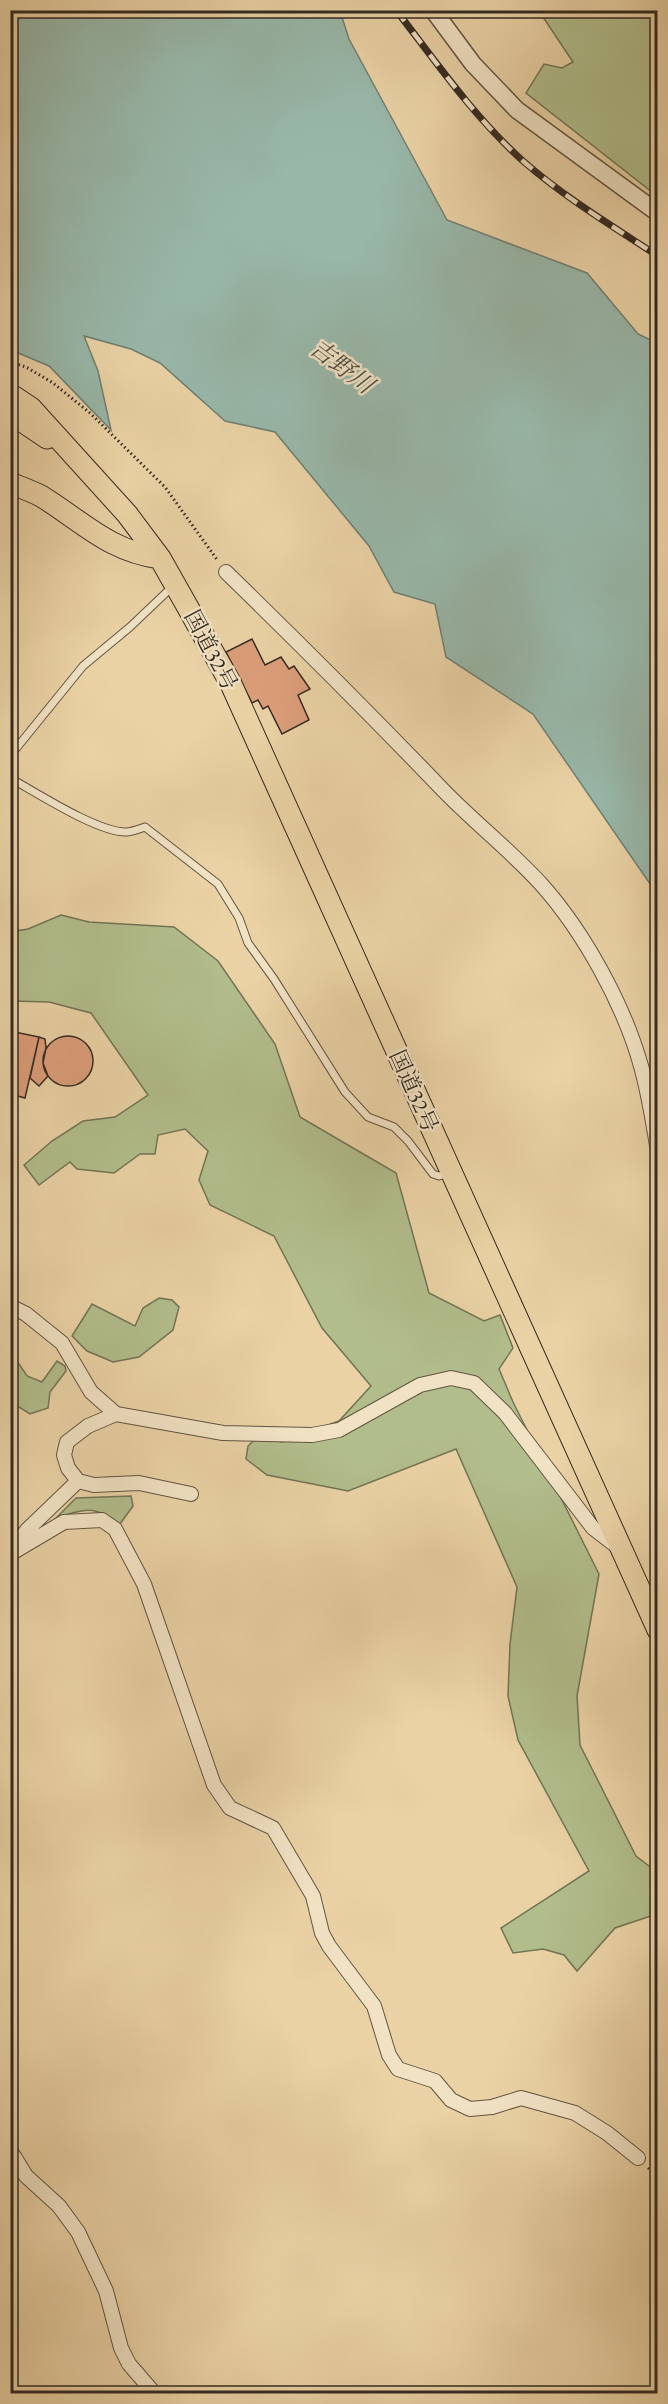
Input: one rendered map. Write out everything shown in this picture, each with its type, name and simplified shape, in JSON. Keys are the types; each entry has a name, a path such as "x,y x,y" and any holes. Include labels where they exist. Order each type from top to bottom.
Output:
{"highway":[{"name":"国道32号","path":"10,394 31,408 127,514 160,558 231,684 657,1630"},
{"name":"国道32号","path":"10,413 73,456"},
{"path":"10,483 39,495 111,544 138,555 160,558"}],"street":[{"path":"433,10 473,64 517,110 657,213"},
{"path":"226,572 452,799 528,871 567,918 596,963 631,1038 650,1101 657,1151"},
{"path":"10,1306 26,1314 62,1343 91,1392 116,1414 223,1433 312,1435 339,1430 420,1385 451,1378 474,1383 505,1413 593,1528 621,1549"},
{"path":"116,1414 88,1426 67,1442 64,1455 68,1468 78,1481 94,1485 139,1483 190,1494"},
{"path":"10,1554 27,1530 78,1481"},
{"path":"10,1554 64,1522 102,1520 115,1528 144,1584 214,1785 230,1808 273,1828 313,1896 322,1933 329,1946 374,2006 389,2055 398,2069 435,2081 451,2100 470,2109 492,2107 521,2098 575,2113 607,2133 638,2158"},
{"path":"10,2150 26,2176 59,2206 78,2232 106,2290 121,2348 129,2364 155,2394"}],"lane":[{"path":"10,756 83,666 130,627 175,584"},
{"path":"10,778 75,815 114,830 127,832 145,827 218,884 239,918 248,943 274,979 345,1092 368,1117 394,1127 408,1141 433,1174 439,1176 451,1173"}],"path":[{"path":"10,362 26,367 53,383 90,413 165,487 226,572"}],"green space":[{"path":"539,11 657,11 657,196 526,93 544,64 562,68 573,62"},
{"path":"61,915 89,922 174,927 218,961 275,1044 300,1117 396,1173 429,1293 484,1321 500,1315 513,1348 499,1369 513,1402 599,1574 577,1696 580,1745 636,1856 657,1872 657,1914 615,1928 577,1971 564,1955 543,1949 513,1953 501,1928 589,1871 518,1740 508,1696 510,1644 517,1587 456,1449 348,1491 267,1475 246,1459 248,1446 258,1436 282,1442 339,1421 371,1386 322,1328 274,1236 210,1205 199,1180 208,1151 185,1129 158,1135 155,1154 140,1154 114,1173 77,1169 70,1162 39,1185 24,1165 52,1141 83,1121 115,1117 148,1095 91,1013 49,1002 11,1001 10,932 28,929"},
{"path":"159,1298 172,1300 179,1307 173,1330 139,1357 113,1362 87,1351 72,1336 92,1304 135,1326 143,1308"},
{"path":"11,1352 27,1376 42,1382 57,1361 65,1366 66,1371 50,1392 48,1408 30,1414 11,1402"},
{"path":"131,1496 133,1506 120,1524 103,1514 90,1510 57,1517 76,1498"}],"water":[{"name":"吉野川","path":"10,11 340,11 349,39 447,220 587,273 638,334 657,343 657,894 533,714 446,657 435,604 394,592 369,546 275,432 225,421 160,363 131,349 84,336 98,371 111,430 49,366 11,350"}],"building":[{"path":"252,639 265,665 281,657 289,669 294,666 310,689 298,695 309,720 282,734 268,706 263,709 258,700 252,703 226,652"},
{"path":"10,1031 39,1037 25,1098 10,1094"},
{"path":"68,1036 82,1040 89,1047 93,1061 89,1075 82,1082 68,1086 54,1082 47,1075 43,1061 47,1047 54,1040"},
{"path":"39,1037 45,1039 43,1063 48,1076 39,1086 30,1078"}],"railway":[{"path":"396,10 472,108 523,161 572,199 658,256"}]}
